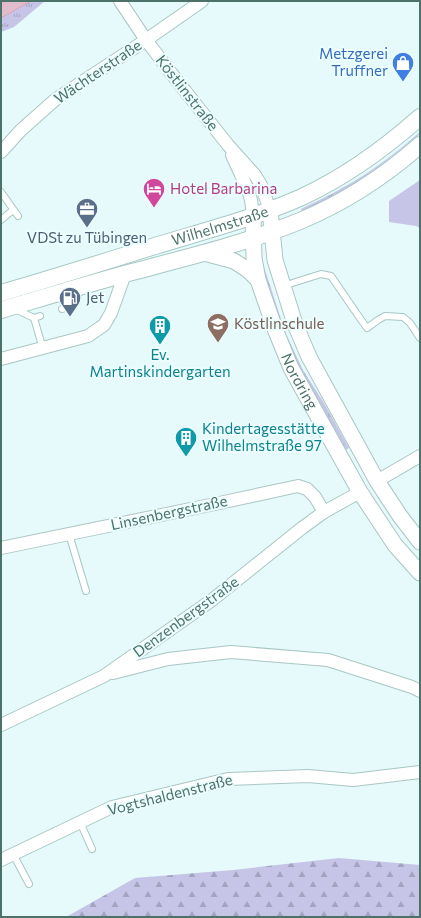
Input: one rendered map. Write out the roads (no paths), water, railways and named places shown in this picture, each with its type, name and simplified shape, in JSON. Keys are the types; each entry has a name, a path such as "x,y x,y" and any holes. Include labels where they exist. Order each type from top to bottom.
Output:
{"main road":[{"name":"Wilhelmstraße","path":"1,293 270,210 303,196 348,172 403,133 420,117"},
{"name":"Wilhelmstraße","path":"5,308 204,253 273,231 301,220 349,196 386,172 420,145"}],"street":[{"name":"Köstlinstraße","path":"120,1 146,40 228,145 255,175 262,185 270,210"},
{"name":"Wächterstraße","path":"1,152 21,130 56,99 202,1"},
{"name":"Köstlinstraße","path":"228,145 248,190 253,216"},
{"name":"Nordring","path":"270,210 275,260 295,324 309,357 377,481 400,516 420,542"},
{"name":"Nordring","path":"253,216 254,258 258,280 275,329 291,368 360,492 395,545 420,573"},
{"path":"204,253 234,262 248,270 258,280"},
{"path":"1,359 88,336 104,325 111,313 125,274"},
{"path":"360,492 420,456"},
{"name":"Linsenbergstraße","path":"1,548 298,486 307,489 315,497 324,512"},
{"name":"Denzenbergstraße","path":"1,725 104,676 212,600 290,536 324,512 360,492"},
{"path":"155,641 168,659"},
{"path":"104,676 168,659 231,652 328,660 412,687 420,691"},
{"name":"Vogtshaldenstraße","path":"1,860 112,807 228,779 308,776 353,780 420,772"}],"lane":[{"path":"1,192 18,216"},
{"path":"1,220 13,210"},
{"path":"283,286 321,274 331,276 367,328 385,316 403,317 410,323 420,338"},
{"path":"62,310 69,307 84,286"},
{"path":"5,308 37,317 43,348"},
{"path":"69,534 86,591"},
{"path":"80,822 92,849"},
{"path":"13,854 29,884"}],"place":[{"name":"Metzgerei Truffner","path":"403,82"},
{"name":"Hotel Barbarina","path":"154,208"},
{"name":"VDSt zu Tübingen","path":"87,228"},
{"name":"Jet","path":"70,318"},
{"name":"Köstlinschule","path":"218,344"},
{"name":"Ev. Martinskindergarten","path":"160,346"},
{"name":"Kindertagesstätte Wilhelmstraße 97","path":"186,458"}]}
